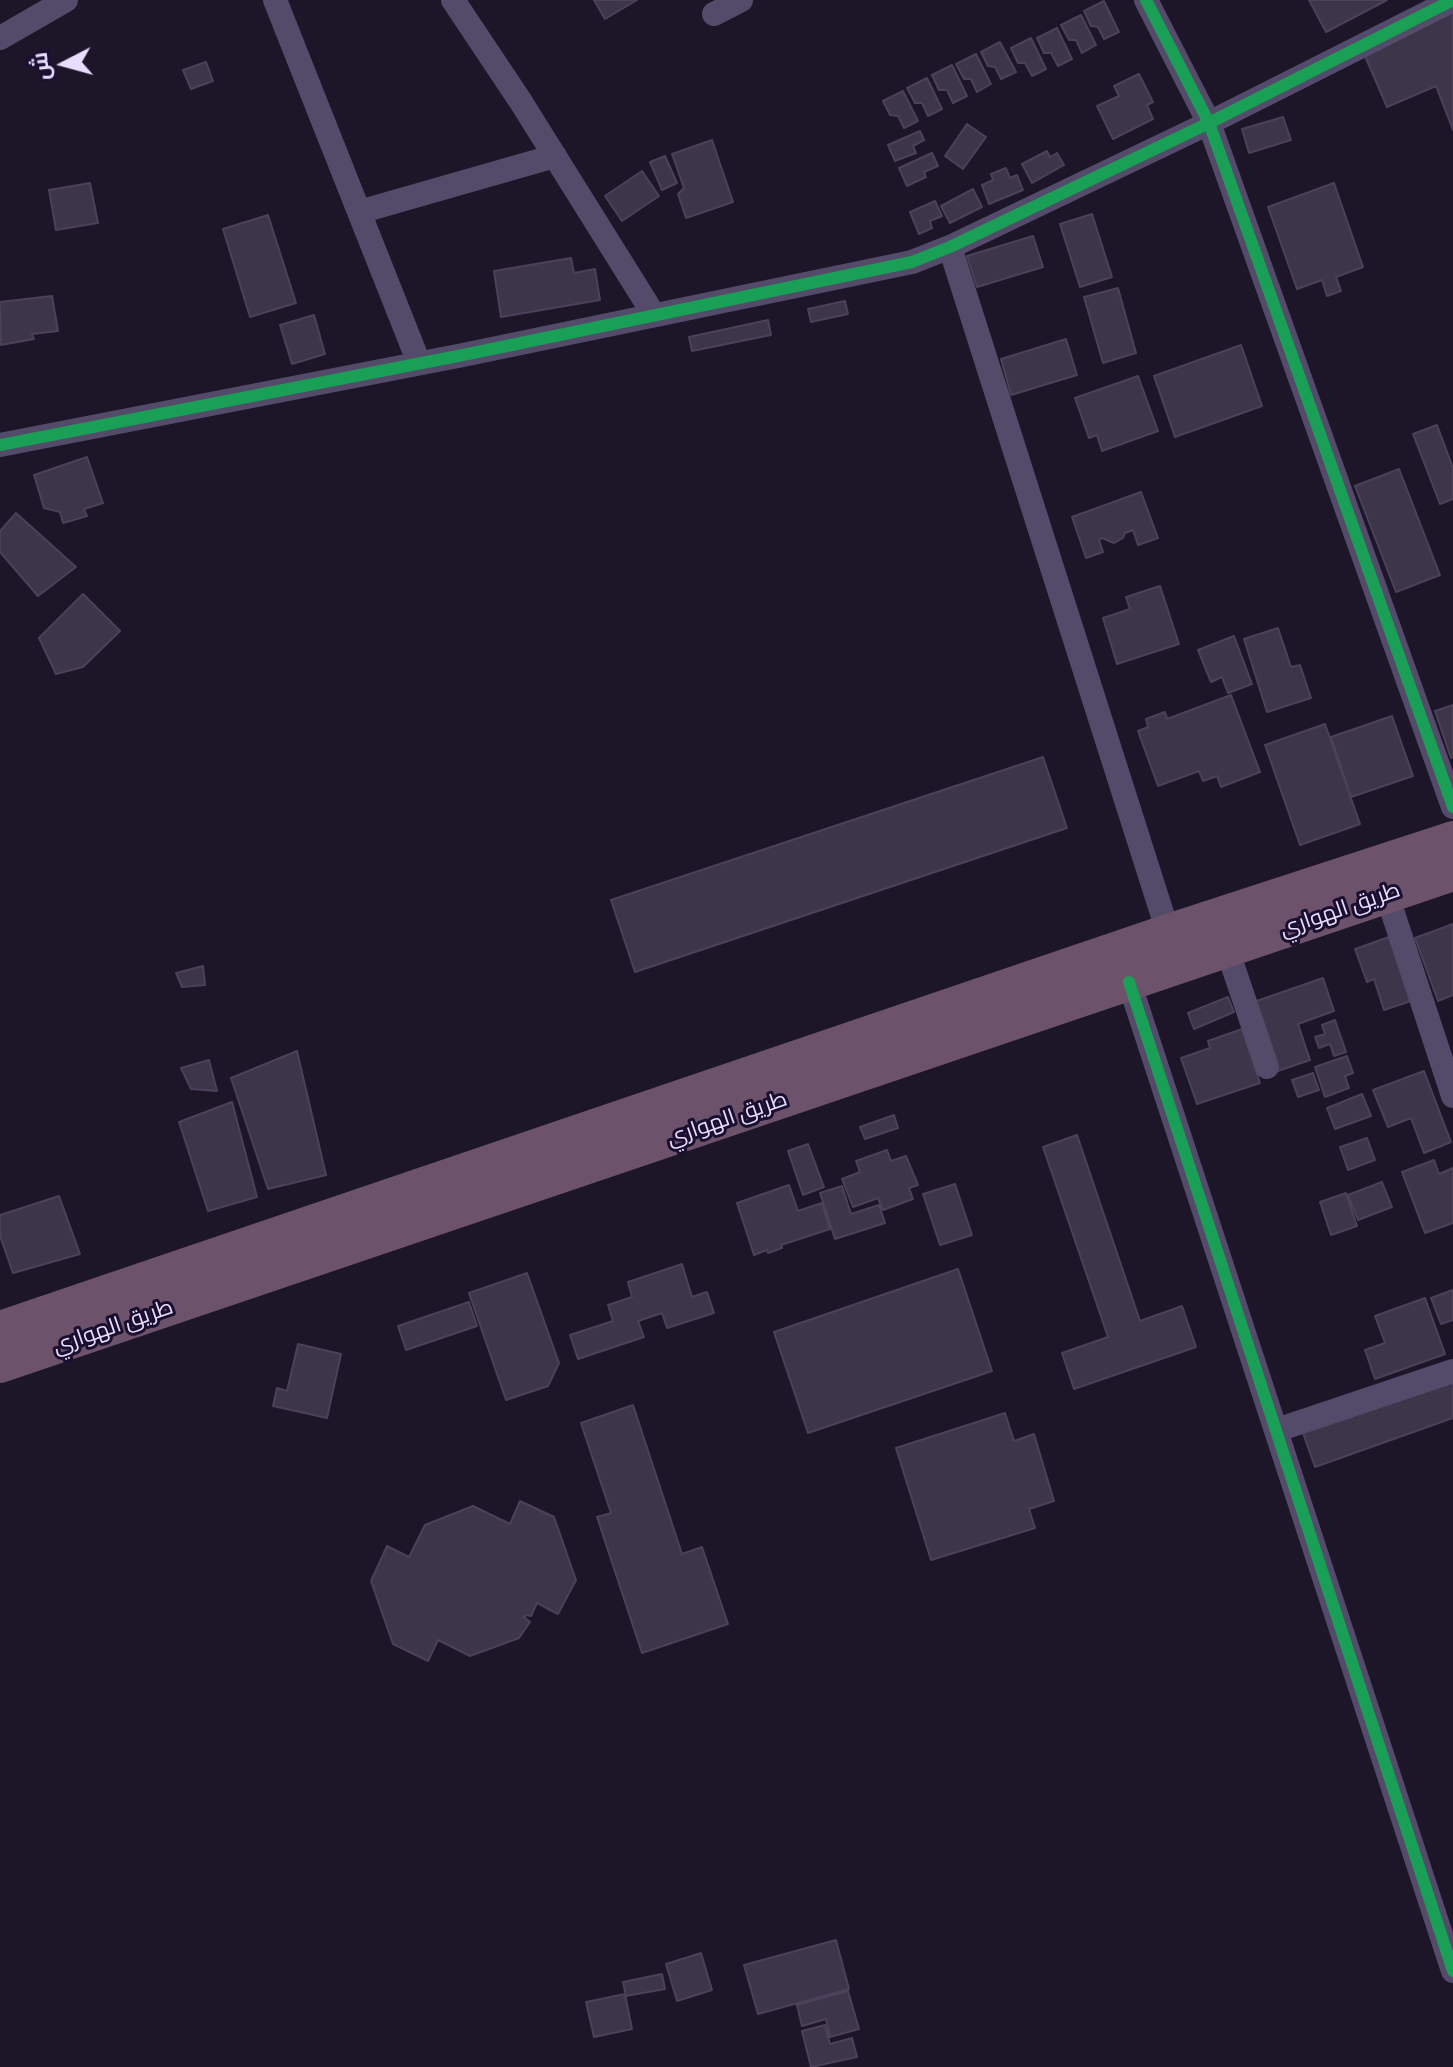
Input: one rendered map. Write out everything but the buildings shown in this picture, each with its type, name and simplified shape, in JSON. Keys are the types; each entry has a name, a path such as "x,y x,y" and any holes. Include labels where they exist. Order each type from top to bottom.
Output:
{"highway":[{"name":"طريق الهواري","path":"0,1329 1168,932 1453,839"},
{"name":"طريق الهواري","path":"0,1365 1453,873"}],"street":[{"path":"0,38 66,0"},
{"path":"275,0 419,363"},
{"path":"453,0 654,315"},
{"path":"714,14 741,0"},
{"path":"1146,0 1209,123 1453,807"},
{"path":"0,445 889,267 950,247 1209,123 1453,0"},
{"path":"359,212 555,156"},
{"path":"950,247 1168,932"},
{"path":"1387,895 1453,1096"},
{"path":"1227,949 1267,1067"},
{"path":"1129,982 1453,1971"},
{"path":"1277,1430 1453,1371"}],"cycle path":[{"path":"1146,0 1209,123 1453,807"},
{"path":"0,445 463,355 912,262 950,247 1209,123 1453,0"},
{"path":"1129,982 1453,1971"}]}
